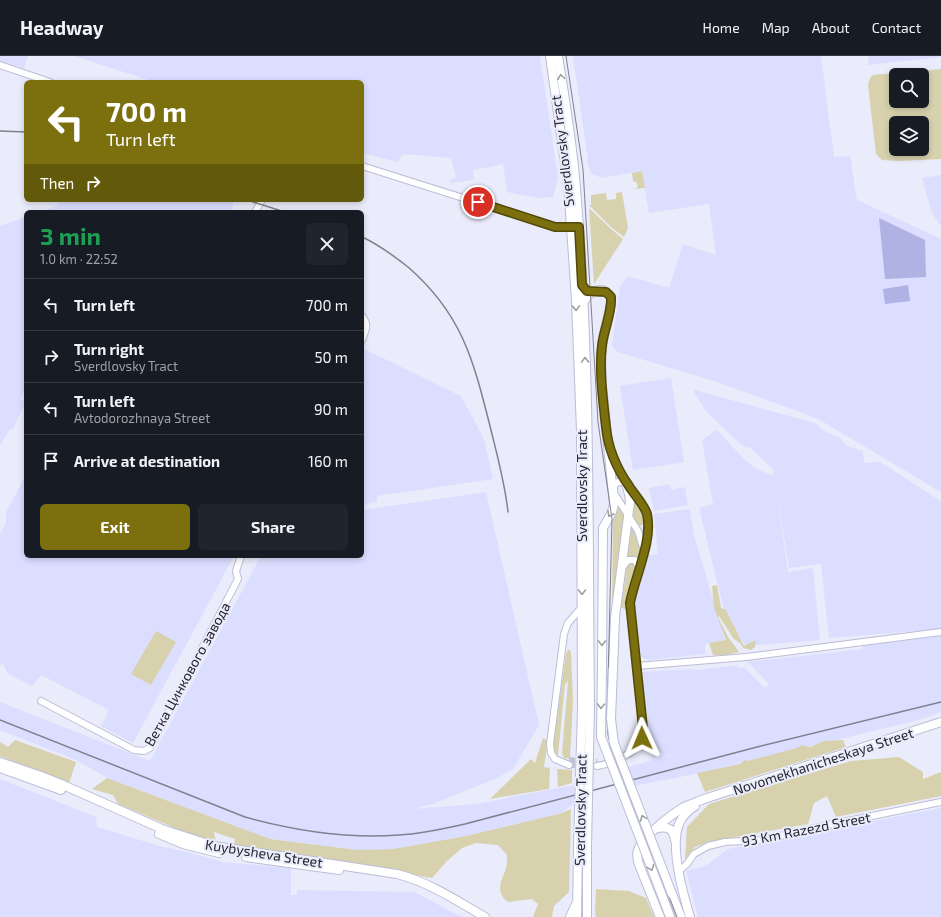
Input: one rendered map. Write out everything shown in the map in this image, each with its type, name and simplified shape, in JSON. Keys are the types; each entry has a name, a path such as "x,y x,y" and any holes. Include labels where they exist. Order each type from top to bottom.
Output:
{"main road":[{"name":"Sverdlovsky Tract","path":"550,56 575,227 583,305 587,428 586,907 588,917"},
{"name":"Sverdlovsky Tract","path":"558,56 575,171 576,300 581,431 582,607 586,708 578,847 577,917"},
{"path":"582,285 586,290 591,292 606,292 611,297 610,309 604,334 602,356 602,386 614,493 613,508 603,528 601,737 670,917"},
{"path":"583,305 587,296 591,292"},
{"path":"607,434 614,459 627,484 630,502 630,519 621,569 615,617 611,719 614,743 681,917"},
{"name":"Novomekhanicheskaya Street","path":"659,916 638,862 638,849 643,840 684,807 704,799 941,722"},
{"name":"Kuybysheva Street","path":"0,762 48,778 161,831"},
{"name":"Kuybysheva Street","path":"0,768 59,789 161,831 214,846 396,878 414,883 433,891 480,917"},
{"path":"676,845 676,832 679,822 688,811 704,799"},
{"path":"657,828 665,826 673,832 685,901 690,917"},
{"name":"Kuybysheva Street","path":"341,868 397,874 410,877 431,886 485,917"},
{"path":"570,917 578,899"}],"street":[{"path":"0,65 44,80"},
{"path":"364,167 555,227 575,227"},
{"path":"364,318 367,325 364,334"},
{"path":"597,764 605,765 634,750 640,743 643,728 630,603 632,590 644,551 647,538 647,513 627,484 622,481 618,482 614,486 614,493 641,538 644,551"},
{"path":"630,519 640,527 645,524 647,519"},
{"name":"Ветка Цинкового завода","path":"41,701 134,750 144,751 150,748 238,579 236,570 240,558"},
{"path":"621,569 625,562 632,559 635,560 639,568"},
{"path":"569,762 562,762 555,759 551,753 550,744 564,634 568,623 582,607"},
{"path":"637,666 746,656 941,632"},
{"name":"93 Km Razezd Street","path":"680,870 694,854 708,846 725,842 762,840 941,802"}],"shaded area":[{"path":"0,56 28,56 24,68 0,61"},
{"path":"74,56 540,56 558,178 553,197 539,198 507,192 503,163 496,166 473,170 474,180 450,183 449,181 456,177 451,158 404,154 400,157 398,162 364,154 364,80 149,80"},
{"path":"573,56 821,56 834,157 850,156 857,200 941,239 941,492 820,420 717,382 618,352 612,346 620,287 627,276 669,288 683,244 716,255 709,204 649,213 642,171 601,178 591,173 587,161"},
{"path":"869,56 941,56 941,57 868,65"},
{"path":"941,69 941,159 899,161 882,160 876,154 868,85 870,78 873,75 889,74 889,108 929,108 929,70"},
{"path":"642,171 645,188 634,189 637,188 638,185 633,181 632,173"},
{"path":"941,175 941,226 932,213 922,178"},
{"path":"622,192 628,228 624,237 611,227 589,205 591,205 591,195 606,193 607,200 616,199 616,193"},
{"path":"59,202 234,202 232,210 46,210 54,207"},
{"path":"589,208 623,239 594,284"},
{"path":"24,218 24,391 20,399 24,401 24,406 13,429 9,430 0,446 0,226"},
{"path":"879,218 925,240 926,277 885,279"},
{"path":"908,285 910,301 885,304 883,289"},
{"path":"364,349 461,396 484,439 493,479 377,496 377,502 364,505"},
{"path":"671,378 684,462 633,470 620,386"},
{"path":"695,390 815,423 824,431 840,438 847,446 863,451 864,463 880,462 941,501 941,629 829,638 821,564 789,568 775,481 788,572 813,568 820,640 746,646 725,614 699,508 713,504 702,440 717,430 743,458 756,469 774,476 773,471 775,471 749,447 747,448 740,444 706,411 694,392"},
{"path":"24,479 24,558 233,558 133,743 101,726 109,710 41,675 32,686 7,673 3,664 0,666 0,533 6,523 6,512"},
{"path":"670,484 671,490 685,487 688,505 654,511 649,488"},
{"path":"486,492 539,725 513,769 497,778 433,804 412,809 476,804 574,785 575,802 562,813 466,836 393,849 357,850 270,839 107,778 76,760 0,730 0,702 150,761 260,558 364,558 364,510"},
{"path":"634,499 643,516 644,520 641,526 635,521 634,518"},
{"path":"619,507 626,517 612,603 613,519"},
{"path":"690,509 694,535 725,640 705,644 705,654 649,660 640,657 633,605 649,555 658,554 654,514"},
{"path":"631,525 639,541 639,560 631,556 626,559"},
{"path":"634,562 636,566 627,593 626,609 621,608 627,566 629,563"},
{"path":"717,585 721,608 726,610 744,646 756,640 755,647 751,650 743,648 741,644 733,638 719,616 718,617 728,637 739,652 726,655 713,655 709,643 726,640 714,608 712,586"},
{"path":"156,631 176,642 151,685 131,674"},
{"path":"941,633 941,712 919,720 700,773 634,786 625,768 683,752 653,759 640,672 698,670 737,665 738,668 744,667 765,688 769,684 747,661 863,649 862,643"},
{"path":"569,649 571,652 573,701 570,759 564,758 562,753 568,681 565,684 558,756 555,756 553,748 566,653"},
{"path":"543,738 548,741 544,767 550,768 549,789 490,799 531,759 535,763"},
{"path":"15,740 76,762 69,783 0,756 0,742 8,747"},
{"path":"843,740 846,747 705,792 697,773 740,764 745,760 748,761 797,748 802,745 810,747 824,741"},
{"path":"899,757 923,772 923,779 941,772 941,796 836,817 827,796 814,803 808,824 708,842 695,847 685,860 687,827 709,804 851,761"},
{"path":"557,769 572,770 572,783 558,787"},
{"path":"107,778 270,839 357,850 393,849 466,836 562,813 571,809 569,892 554,906 552,917 533,917 538,904 532,899 508,902 501,894 500,890 507,855 498,845 476,843 462,848 447,861 432,878 284,852 248,851 234,845 235,839 214,832 216,842 187,833 118,804 113,795 92,789"},
{"path":"0,779 96,817 97,827 163,847 222,862 291,868 291,895 297,895 297,890 414,892 462,917 0,917"},
{"path":"941,808 941,917 698,917 686,871 706,866 728,849"},
{"path":"596,889 629,891 646,898 654,917 596,917"}],"tunnel":[{"path":"569,760 597,762"},
{"path":"569,765 593,766"}],"tram line":[{"path":"566,56 583,169 598,422 612,519 607,721 608,735 677,917"}],"railway":[{"path":"0,131 24,132"},
{"path":"253,202 279,210"},
{"path":"364,238 380,247 408,267 426,285 441,302 463,339 478,380 490,426 505,490 508,512"},
{"path":"0,720 245,817 321,833 379,836 416,834 465,824 757,747 941,702"}],"route":[{"path":"478,202 555,227 579,227 582,285 587,291 606,292 609,293 611,297 611,304 602,346 602,386 606,429 618,468 647,513 646,545 632,590 630,603 643,728 642,738"}]}
